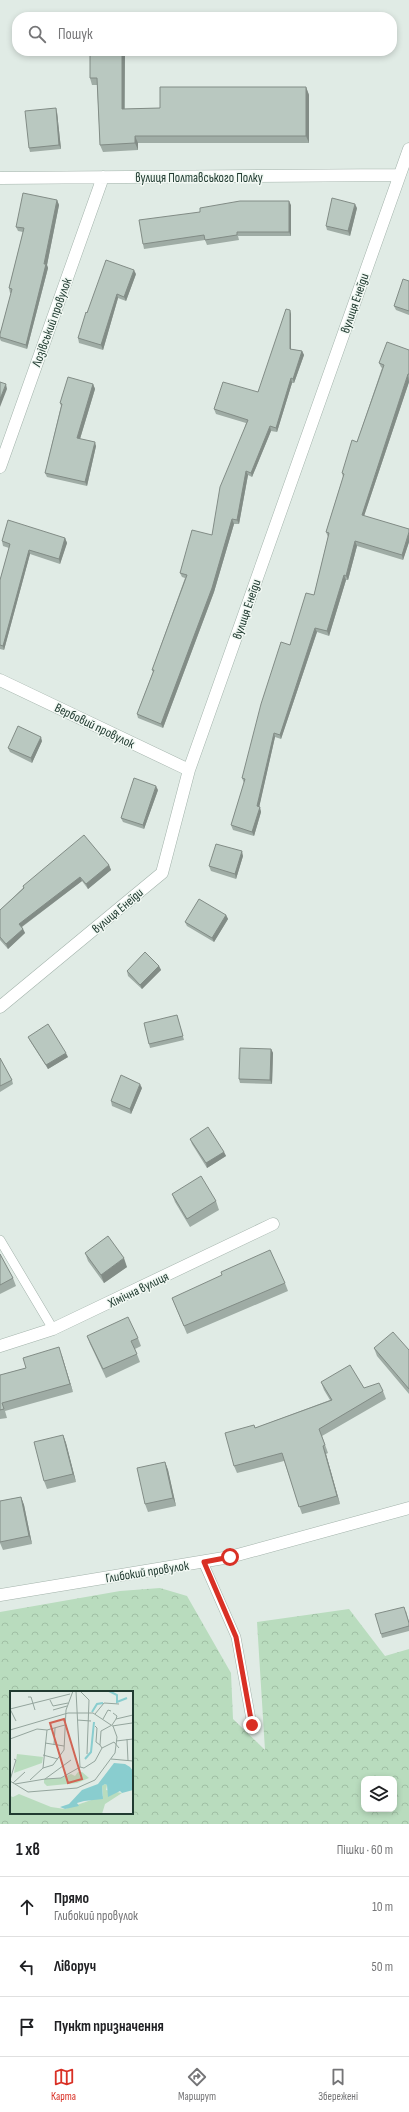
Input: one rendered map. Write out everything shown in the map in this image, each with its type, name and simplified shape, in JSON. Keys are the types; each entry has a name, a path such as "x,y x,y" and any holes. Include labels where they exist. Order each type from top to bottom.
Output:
{"street":[{"name":"вулиця Енеїди","path":"0,1007 162,873 189,770 398,175 409,149"},
{"name":"вулиця Полтавського Полку","path":"0,178 398,175"},
{"name":"Лозівський провулок","path":"0,467 103,177"},
{"name":"Вербовий провулок","path":"0,680 189,770"},
{"name":"Хімічна вулиця","path":"0,1346 53,1329 273,1224"},
{"name":"Глибокий провулок","path":"0,1595 230,1557 409,1508"}],"lane":[{"path":"0,1240 53,1329"},
{"path":"204,1562 236,1637 252,1725"}],"green space":[{"path":"160,1588 187,1596 231,1673 233,1719 265,1750 257,1622 349,1609 385,1656 409,1649 409,1824 0,1824 0,1612 120,1591"}],"building":[{"path":"90,56 122,56 122,109 160,108 160,87 306,87 306,136 135,136 135,143 100,145 97,78 90,78"},
{"path":"56,108 59,145 29,148 25,111"},
{"path":"23,193 57,200 44,264 46,264 26,345 0,337 12,289 9,288 24,228 16,227"},
{"path":"332,198 355,204 348,231 326,226"},
{"path":"240,201 289,201 289,232 237,232 237,235 205,240 204,235 143,244 139,220 200,212 200,208"},
{"path":"106,260 134,270 124,297 117,294 101,345 78,338 86,312 87,313"},
{"path":"403,279 409,281 409,311 394,306"},
{"path":"286,309 290,310 290,349 302,351 293,379 291,378 276,428 270,426 251,473 246,471 237,520 232,519 212,588 161,724 137,714 187,575 180,573 192,530 212,535 220,487 248,420 214,409 223,382 258,392"},
{"path":"387,342 409,350 409,374 362,515 409,529 409,532 402,555 355,541 346,576 344,575 327,631 315,628 280,735 274,733 257,806 260,807 252,832 231,825 245,779 242,778 261,704 281,642 290,645 306,593 314,595 329,533 326,532 344,474 342,473 352,440 357,442 384,365 379,363"},
{"path":"68,377 93,384 77,438 95,442 85,482 45,473 62,404 60,403"},
{"path":"0,382 6,384 0,399"},
{"path":"8,520 65,538 59,559 29,550 3,646 0,645 0,580 10,544 2,541"},
{"path":"18,726 41,737 31,758 8,748"},
{"path":"134,778 156,786 143,825 121,818"},
{"path":"84,835 109,865 86,884 80,877 19,924 23,929 6,944 0,937 0,910 24,888 23,886"},
{"path":"216,844 242,851 235,874 209,866"},
{"path":"199,899 226,915 212,938 185,922"},
{"path":"145,952 159,966 140,985 127,971"},
{"path":"177,1015 183,1036 149,1044 144,1023"},
{"path":"48,1024 66,1053 46,1065 28,1037"},
{"path":"240,1048 271,1049 270,1080 239,1079"},
{"path":"0,1058 12,1080 0,1086"},
{"path":"121,1075 140,1084 130,1109 111,1101"},
{"path":"208,1127 224,1152 206,1163 190,1139"},
{"path":"201,1176 216,1201 187,1219 172,1194"},
{"path":"108,1236 124,1258 101,1275 85,1253"},
{"path":"270,1250 285,1283 184,1326 172,1298 222,1275 221,1272"},
{"path":"0,1254 13,1278 0,1285"},
{"path":"128,1317 138,1338 131,1341 137,1354 103,1369 87,1336"},
{"path":"393,1332 409,1350 409,1389 374,1348"},
{"path":"59,1347 70,1384 2,1403 4,1409 0,1410 0,1375 26,1368 23,1358"},
{"path":"350,1365 364,1388 379,1383 383,1391 319,1429 325,1445 323,1446 337,1496 299,1507 282,1453 234,1466 225,1433 254,1425 255,1428 332,1400 321,1382"},
{"path":"63,1435 73,1474 44,1481 34,1442"},
{"path":"165,1462 173,1498 145,1504 137,1468"},
{"path":"21,1497 29,1536 0,1542 0,1501"},
{"path":"404,1607 409,1626 381,1634 375,1614"}],"route":[{"path":"230,1557 204,1562 236,1637 252,1725"}]}
